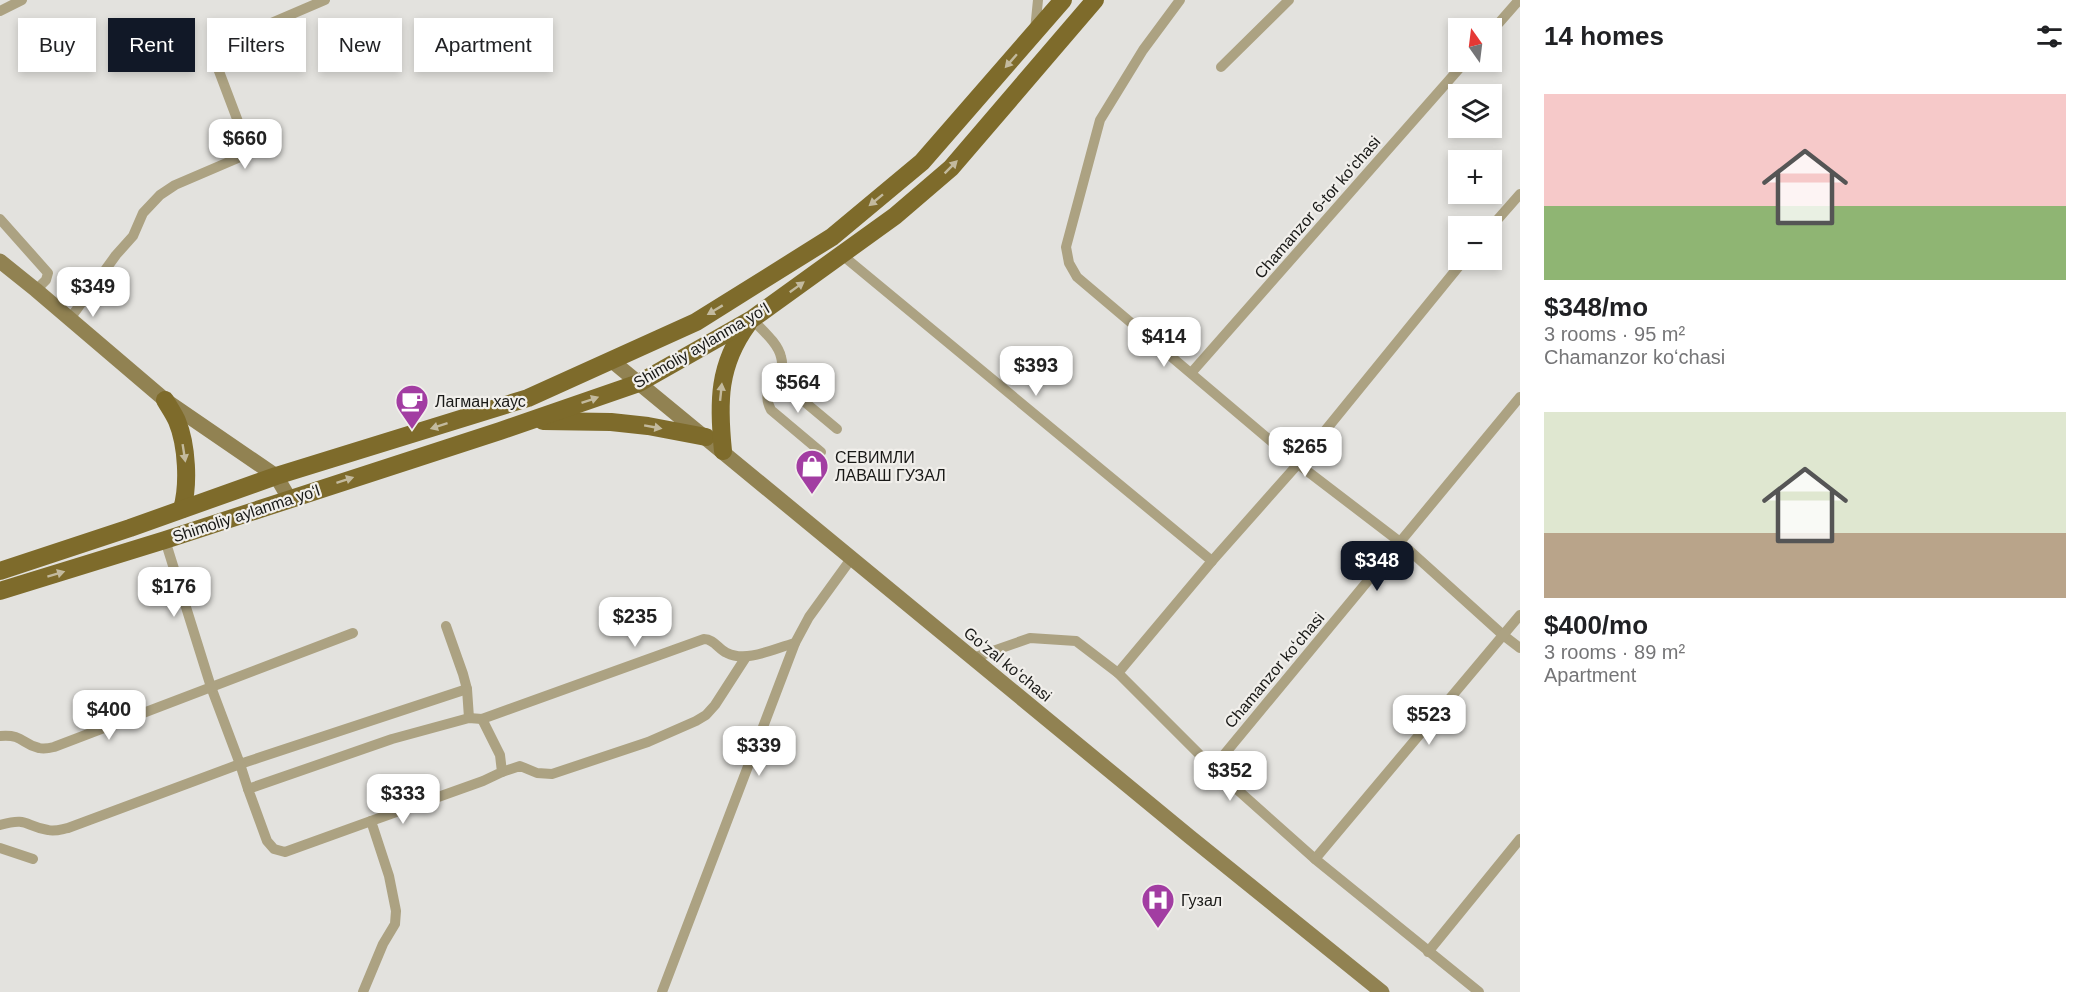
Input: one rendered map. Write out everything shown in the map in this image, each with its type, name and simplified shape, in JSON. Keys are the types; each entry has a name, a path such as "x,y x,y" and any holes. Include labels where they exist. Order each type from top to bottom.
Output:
{"main road":[{"name":"Shimoliy aylanma yoʻl","path":"0,571 276,476 528,398 696,322 832,237 922,162 1063,0"},
{"name":"Shimoliy aylanma yoʻl","path":"0,591 165,540 639,383 752,319 895,216 951,168 1095,0"},
{"path":"0,261 165,400 276,476 289,498"},
{"path":"723,451 719,414 723,376 737,339 752,319"},
{"name":"Goʻzal koʻchasi","path":"612,361 1190,837 1382,992"},
{"path":"165,400 177,421 184,452 186,492 182,509"},
{"path":"532,419 648,426 706,437"}],"street":[{"path":"0,11 22,0"},
{"path":"69,320 116,255 133,236 143,213 160,195 175,184 238,158 245,152 247,147 242,129 214,58 213,50 325,0"},
{"path":"1035,33 1038,0"},
{"path":"1180,0 1143,50 1101,120 1066,247 1069,263 1077,277 1298,464 1400,542 1520,648"},
{"path":"1221,67 1289,0"},
{"path":"1502,19 1519,0"},
{"name":"Chamanzor 6-tor koʻchasi","path":"1192,372 1456,72"},
{"path":"1501,216 1520,194"},
{"path":"0,219 48,273 46,280 36,290"},
{"path":"842,255 1212,561"},
{"path":"1118,672 1298,464 1456,270"},
{"path":"752,319 777,348 781,357 781,372 767,392 767,402 771,410 821,452"},
{"path":"776,378 837,429"},
{"name":"Chamanzor koʻchasi","path":"1213,768 1520,397"},
{"path":"165,540 211,687 267,841 274,849 285,852 520,766 537,773 552,774 648,742 706,715 730,685 746,657"},
{"path":"662,992 795,643 809,617 851,559"},
{"path":"1315,860 1520,615"},
{"path":"446,626 467,689 470,718"},
{"path":"0,736 11,735 21,738 39,749 54,747 353,633"},
{"path":"973,658 1030,638 1076,641 1118,672 1213,768 1315,860 1479,992"},
{"path":"248,789 392,739 470,718 482,719 704,639 710,639 724,652 746,657 795,643"},
{"path":"0,825 17,820 51,831 68,828 240,764 467,689"},
{"path":"482,719 500,755 502,772"},
{"path":"363,992 383,944 395,924 396,911 389,876 371,821"},
{"path":"1428,952 1520,839"},
{"path":"0,848 33,860"}],"place":[{"name":"Лагман хаус","path":"412,430"},
{"name":"СЕВИМЛИ ЛАВАШ ГУЗАЛ","path":"812,495"},
{"name":"Гузал","path":"1158,929"}]}
